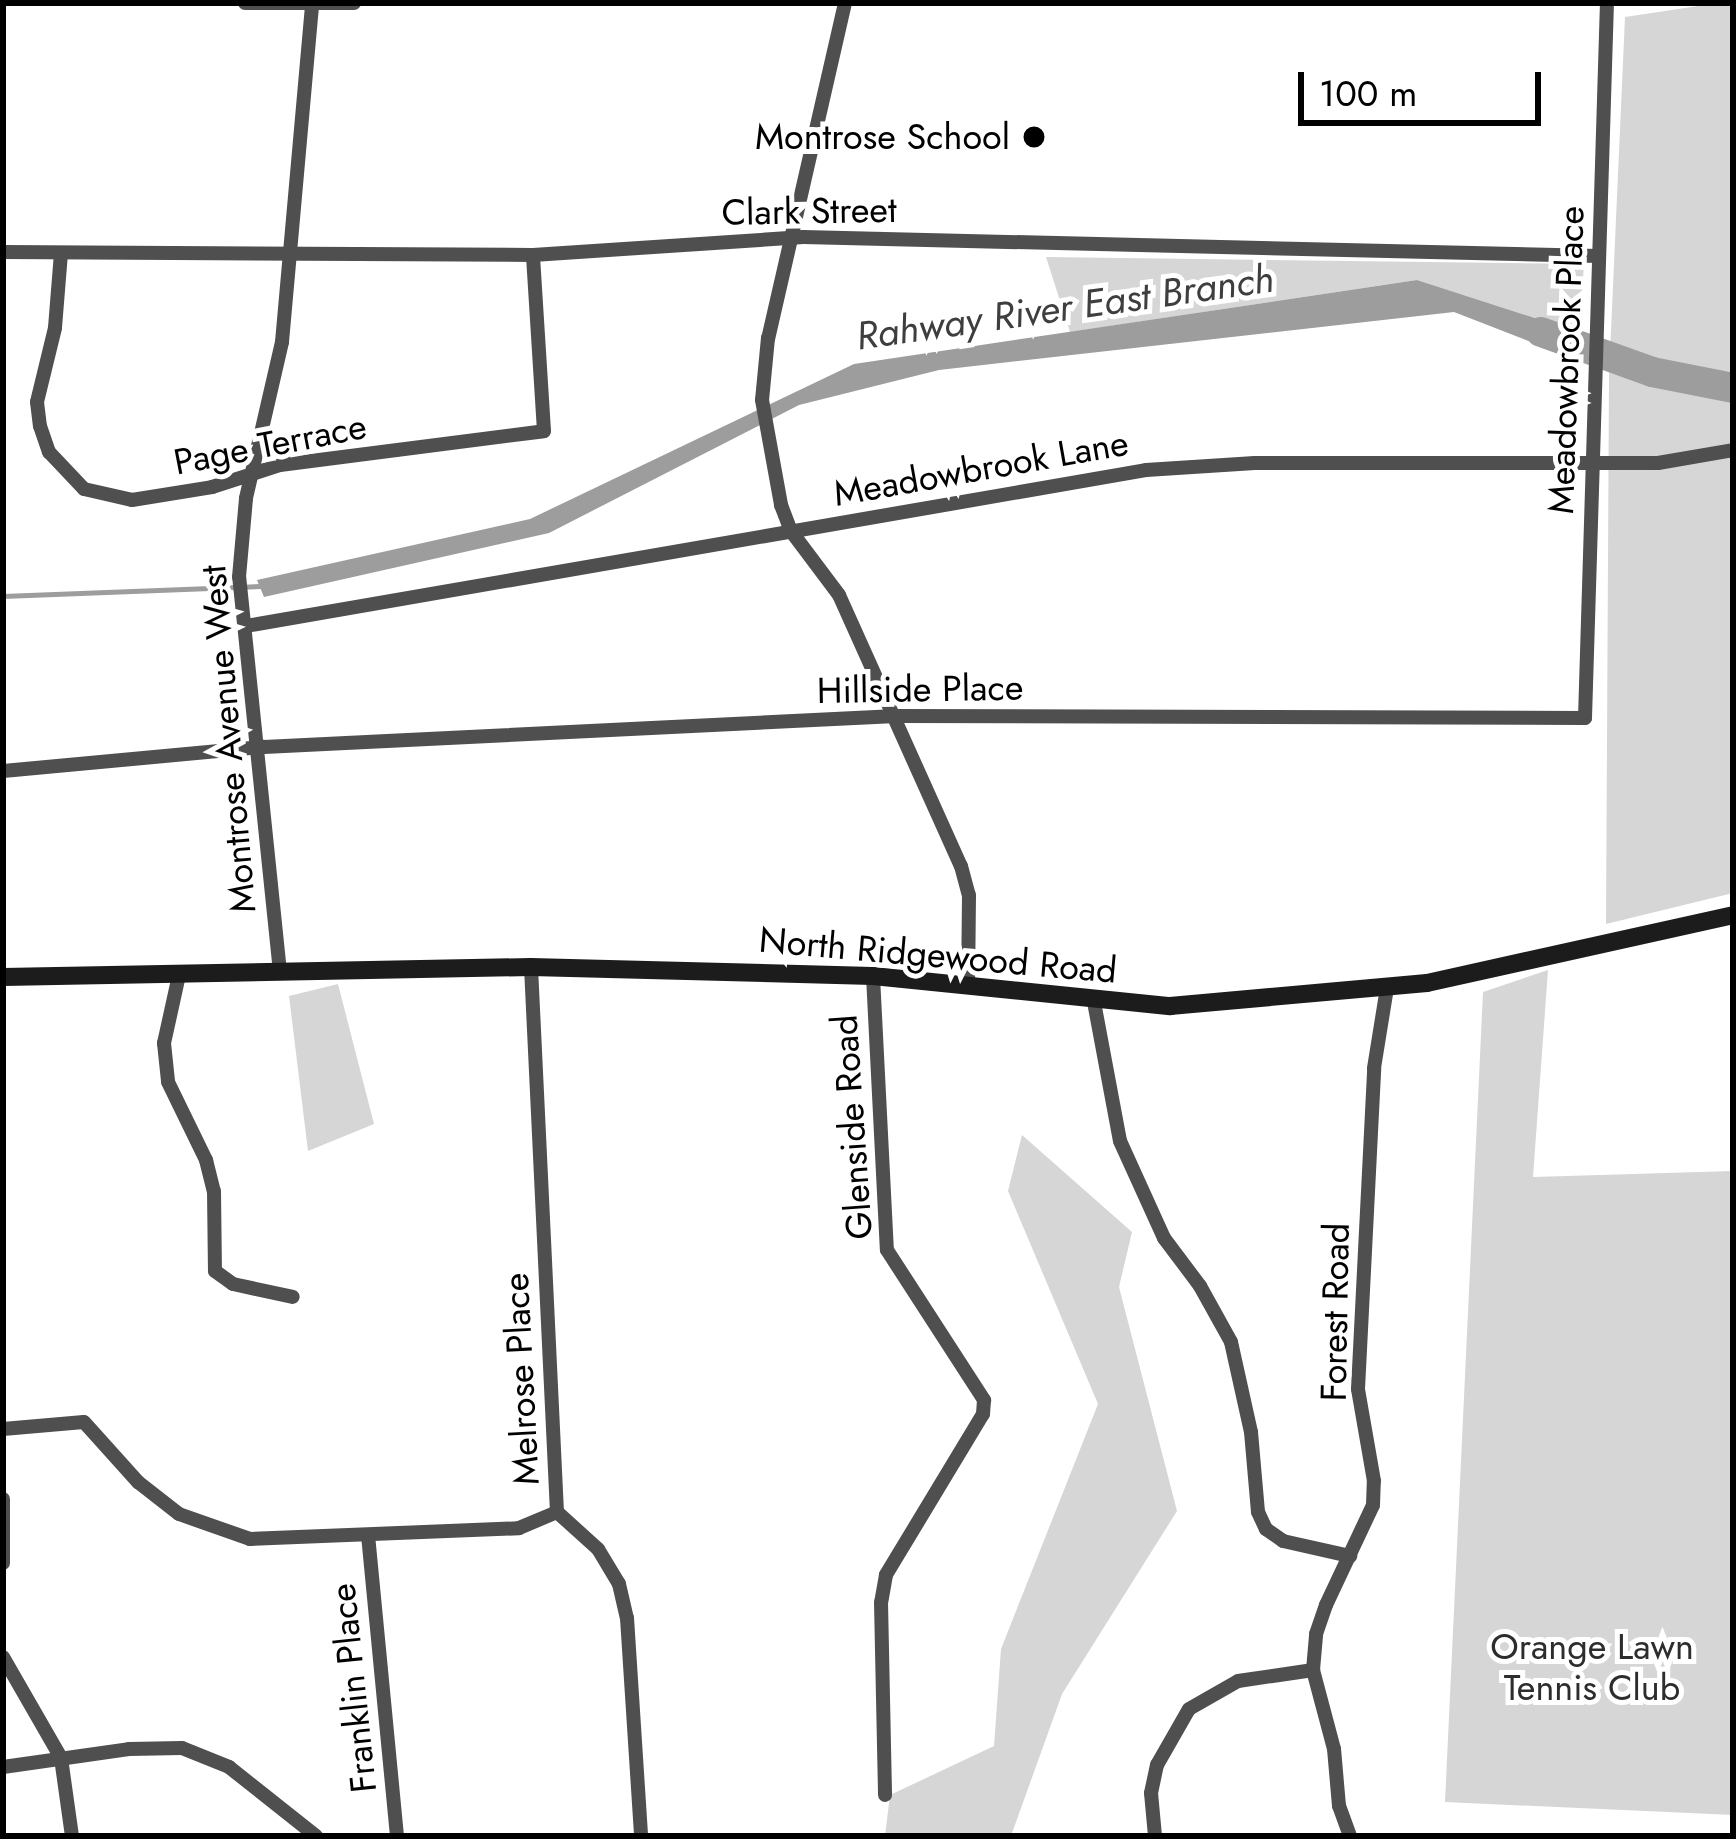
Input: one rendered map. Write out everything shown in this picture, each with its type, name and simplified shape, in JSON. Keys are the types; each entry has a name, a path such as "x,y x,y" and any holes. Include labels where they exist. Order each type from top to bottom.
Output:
{"street":[{"path":"245,3 354,3"},
{"path":"845,3 768,338 762,400 781,505 791,531 839,595 896,716 969,895 968,986"},
{"name":"Meadowbrook Place","path":"1585,718 1607,3"},
{"name":"Montrose Avenue West","path":"280,972 238,577 250,472 282,342 311,4"},
{"name":"Clark Street","path":"3,253 533,255 791,237 1599,256"},
{"name":"Page Terrace","path":"61,254 55,328 37,402 44,439 65,473 84,489 132,500 212,487 250,472 544,431 533,255"},
{"name":"Meadowbrook Lane","path":"246,626 1145,470 1255,463 1658,463 1733,450"},
{"name":"Hillside Place","path":"3,771 256,748 896,716 1585,718"},
{"name":"North Ridgewood Road","path":"3,977 531,967 873,976 1094,1002 1170,1006 1387,988 1733,915"},
{"name":"Melrose Place","path":"531,967 557,1512 598,1549 619,1584 627,1618 641,1836"},
{"path":"179,975 164,1043 168,1082 206,1160 214,1191 215,1271 233,1284 292,1297"},
{"name":"Glenside Road","path":"873,976 887,1250 984,1400 982,1414 886,1575 881,1602 885,1795"},
{"name":"Forest Road","path":"1350,1836 1339,1806 1334,1749 1313,1670 1316,1634 1373,1505 1358,1389 1374,1068 1387,988"},
{"path":"1094,1002 1120,1142 1164,1238 1200,1286 1231,1342 1251,1432 1258,1512 1266,1529 1282,1541 1350,1556"},
{"path":"3,1429 84,1422 138,1483 178,1514 224,1534 250,1539 519,1528 557,1512"},
{"path":"3,1499 3,1562"},
{"name":"Franklin Place","path":"368,1535 397,1836"},
{"path":"3,1657 61,1759 71,1836"},
{"path":"1155,1836 1151,1793 1157,1765 1190,1709 1238,1681 1313,1670"},
{"path":"3,1767 182,1748 229,1766 316,1836"}],"green space":[{"path":"1733,3 1733,893 1606,924 1609,376 1625,17"},
{"path":"1046,257 1584,264 1580,325 1575,331 1417,280 1070,332"},
{"name":"Orange Lawn Tennis Club","path":"1548,970 1533,1177 1733,1171 1733,1815 1445,1802 1483,992"},
{"path":"338,984 374,1124 308,1151 289,996"},
{"path":"1022,1135 1132,1232 1119,1287 1177,1511 1062,1694 1011,1836 885,1836 890,1795 994,1746 1001,1649 1098,1404 1008,1191"}],"shaded area":[{"path":"1417,280 1575,331 1575,359 1454,312 939,370 799,405 549,533 264,597 257,580 530,519 854,364"}],"waterway":[{"name":"Rahway River East Branch","path":"1541,332 1652,372 1733,388"},
{"name":"Rahway River East Branch","path":"3,596 261,586"}],"place":[{"name":"Montrose School","path":"1034,137"}]}
